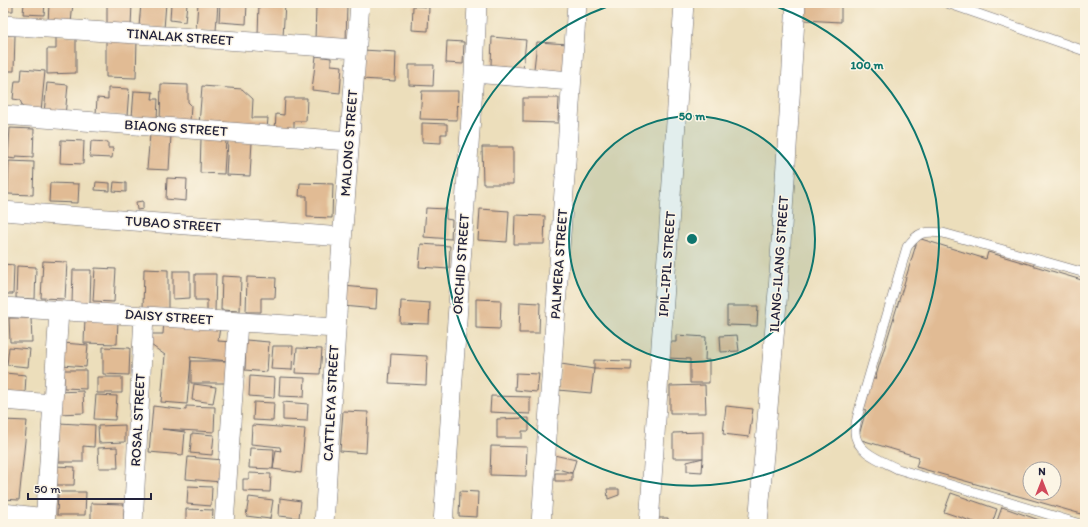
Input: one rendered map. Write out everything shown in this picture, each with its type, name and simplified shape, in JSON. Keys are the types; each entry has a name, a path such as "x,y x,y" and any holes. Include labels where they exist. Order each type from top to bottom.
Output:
{"street":[{"name":"MALONG STREET","path":"338,282 360,3"},
{"name":"ORCHID STREET","path":"443,524 474,73 477,3"},
{"name":"PALMERA STREET","path":"541,524 577,3"},
{"name":"IPIL-IPIL STREET","path":"649,524 684,3"},
{"name":"ILANG-ILANG STREET","path":"758,524 778,291 796,3"},
{"name":"TINALAK STREET","path":"3,25 356,48"},
{"path":"474,73 571,81"},
{"name":"BIAONG STREET","path":"3,115 349,141"},
{"name":"TUBAO STREET","path":"3,211 342,237"},
{"name":"CATTLEYA STREET","path":"324,524 338,282"},
{"name":"DAISY STREET","path":"3,307 336,328"},
{"path":"3,513 45,521 59,311"},
{"name":"ROSAL STREET","path":"133,524 144,316"},
{"path":"224,524 238,322"},
{"path":"3,400 53,404"}],"lane":[{"path":"947,3 1085,51"},
{"path":"1080,524 898,469 875,458 863,449 859,445 855,432 860,407 907,247 915,236 928,232 943,233 1085,273"}],"building":[{"path":"3,3 13,3 13,11 3,11"},
{"path":"24,3 45,3 44,15 23,14"},
{"path":"49,3 73,3 71,23 48,23"},
{"path":"107,3 132,3 131,27 107,26"},
{"path":"141,3 166,3 164,29 139,27"},
{"path":"171,3 187,4 185,22 170,20"},
{"path":"198,3 218,3 216,31 196,30"},
{"path":"220,3 247,3 246,24 219,22"},
{"path":"259,3 285,3 283,37 258,35"},
{"path":"805,3 841,3 841,22 803,20"},
{"path":"316,5 347,6 346,41 315,40"},
{"path":"413,6 429,7 428,31 412,30"},
{"path":"3,35 15,35 14,71 3,71"},
{"path":"56,36 76,36 76,73 47,74 47,49 56,49"},
{"path":"492,37 526,40 523,68 491,65"},
{"path":"106,39 137,40 136,78 106,77"},
{"path":"447,41 464,42 463,64 446,63"},
{"path":"537,42 568,44 566,72 534,69"},
{"path":"363,50 396,52 395,81 361,79"},
{"path":"316,56 331,58 331,65 342,66 340,93 312,90"},
{"path":"409,65 434,65 433,86 409,85"},
{"path":"22,69 45,71 41,112 24,110 20,100 13,99 15,81 21,81"},
{"path":"47,83 68,85 65,116 44,113"},
{"path":"161,84 188,85 188,102 191,105 190,121 160,120"},
{"path":"3,85 7,86 6,98 3,97"},
{"path":"202,86 242,89 253,99 252,118 268,118 267,129 199,125"},
{"path":"108,88 129,89 127,116 96,114 97,98 108,99"},
{"path":"134,91 153,92 152,99 158,99 157,119 132,117"},
{"path":"422,91 458,91 457,120 420,119"},
{"path":"285,98 307,98 306,121 294,121 294,131 275,130 276,114 284,115"},
{"path":"523,98 559,98 558,123 523,122"},
{"path":"422,123 447,124 447,134 441,134 441,143 422,142"},
{"path":"10,128 34,129 33,157 16,156 16,159 8,158"},
{"path":"150,134 171,135 169,170 147,169"},
{"path":"201,139 226,140 224,174 200,173"},
{"path":"61,140 84,141 83,164 60,163"},
{"path":"91,141 108,142 108,148 113,148 112,158 90,157"},
{"path":"228,141 252,142 250,176 226,175"},
{"path":"482,147 513,147 513,184 483,184"},
{"path":"9,161 34,162 33,195 8,194"},
{"path":"167,178 187,179 186,201 166,199"},
{"path":"96,182 110,183 110,191 95,190"},
{"path":"114,182 126,183 126,192 113,191"},
{"path":"50,183 79,184 78,203 49,202"},
{"path":"300,183 333,184 332,218 307,217 307,196 299,196"},
{"path":"143,201 143,209 137,210 136,202"},
{"path":"426,208 446,209 446,219 452,220 451,239 424,237"},
{"path":"480,209 509,211 507,242 478,240"},
{"path":"515,215 545,216 544,244 514,244"},
{"path":"918,238 986,259 988,252 1085,281 1085,515 1036,501 1062,501 1062,461 1022,461 1022,497 916,467 919,457 858,439 866,410 861,407 869,379 875,379"},
{"path":"421,244 450,246 449,269 419,267"},
{"path":"43,261 67,262 65,299 41,298"},
{"path":"3,264 14,265 13,294 3,294"},
{"path":"17,266 36,267 35,299 16,298"},
{"path":"95,268 116,269 114,302 93,301"},
{"path":"144,269 168,270 168,310 143,309"},
{"path":"73,270 91,270 90,304 72,303"},
{"path":"173,271 190,271 190,298 173,299"},
{"path":"195,274 216,274 215,312 207,312 207,300 195,300"},
{"path":"222,276 241,277 240,311 221,310"},
{"path":"247,277 276,278 275,298 261,298 261,312 246,312"},
{"path":"343,286 377,289 376,309 342,306"},
{"path":"476,299 501,300 500,329 476,328"},
{"path":"401,301 430,303 429,324 400,323"},
{"path":"520,302 540,303 539,333 519,333"},
{"path":"727,306 758,306 757,326 727,325"},
{"path":"9,318 31,318 32,342 10,342"},
{"path":"85,318 118,319 117,344 84,343"},
{"path":"164,321 220,327 218,341 232,342 229,383 191,383 191,361 187,404 161,402 165,355 151,345 152,334 163,334","holes":["190,357 228,361 191,361"]},
{"path":"676,335 706,337 705,360 709,360 709,383 690,383 690,359 666,358 667,342 676,342"},
{"path":"737,335 739,351 721,352 720,336"},
{"path":"246,340 269,342 267,372 245,370"},
{"path":"63,343 88,345 86,367 62,365"},
{"path":"273,346 293,346 292,370 271,369"},
{"path":"9,347 30,349 28,367 7,365"},
{"path":"103,347 130,348 129,375 103,374"},
{"path":"297,348 322,349 320,374 295,373"},
{"path":"391,354 427,356 426,385 389,383"},
{"path":"594,360 632,361 631,370 594,369"},
{"path":"561,364 594,369 591,393 558,390"},
{"path":"64,370 86,370 86,389 64,388"},
{"path":"5,373 26,375 25,394 3,393"},
{"path":"516,373 539,374 537,392 515,390"},
{"path":"250,376 275,378 274,398 249,396"},
{"path":"97,377 122,377 122,393 97,393"},
{"path":"280,377 305,378 304,397 279,396"},
{"path":"194,384 216,387 213,403 192,400"},
{"path":"705,385 706,413 670,413 670,386"},
{"path":"83,391 84,413 57,414 56,392"},
{"path":"96,395 117,396 115,420 94,419"},
{"path":"491,396 530,397 530,414 490,412"},
{"path":"254,402 274,403 273,421 253,420"},
{"path":"283,402 308,404 307,421 283,420"},
{"path":"153,406 186,410 186,406 215,407 214,432 162,429 185,432 183,455 149,452"},
{"path":"726,406 753,409 749,437 723,434"},
{"path":"343,411 368,412 366,453 340,451"},
{"path":"529,418 529,431 522,431 522,438 497,438 497,419"},
{"path":"3,420 27,421 19,500 3,499"},
{"path":"59,423 95,425 94,447 83,446 83,462 59,462"},
{"path":"125,425 125,442 99,443 98,426"},
{"path":"252,425 305,429 301,473 273,469 276,450 281,451 280,447 251,444"},
{"path":"703,432 703,458 673,458 673,433"},
{"path":"192,433 214,435 212,455 190,453"},
{"path":"491,446 527,447 526,476 490,475"},
{"path":"117,447 118,468 99,468 98,448"},
{"path":"250,448 274,449 273,469 249,468"},
{"path":"554,455 576,460 572,473 551,467"},
{"path":"188,457 223,460 221,482 186,479"},
{"path":"703,458 702,472 687,471 687,462"},
{"path":"54,466 75,467 74,485 53,485"},
{"path":"249,473 271,474 270,492 243,491 243,479 249,479"},
{"path":"555,473 572,473 572,481 555,481"},
{"path":"188,486 212,487 211,506 187,504"},
{"path":"607,489 619,489 619,495 608,499"},
{"path":"460,491 478,492 477,517 459,516"},
{"path":"58,492 86,492 85,515 57,515"},
{"path":"951,493 997,509 992,524 980,524 944,512"},
{"path":"249,497 273,500 270,519 246,516"},
{"path":"280,498 301,501 299,518 279,516"},
{"path":"91,503 124,504 124,524 91,524"},
{"path":"1002,507 1045,522 1044,524 996,524"},
{"path":"186,509 213,510 212,524 186,524"},
{"path":"659,518 668,518 668,524 657,524"},
{"path":"454,521 480,523 480,524 454,524"}]}
